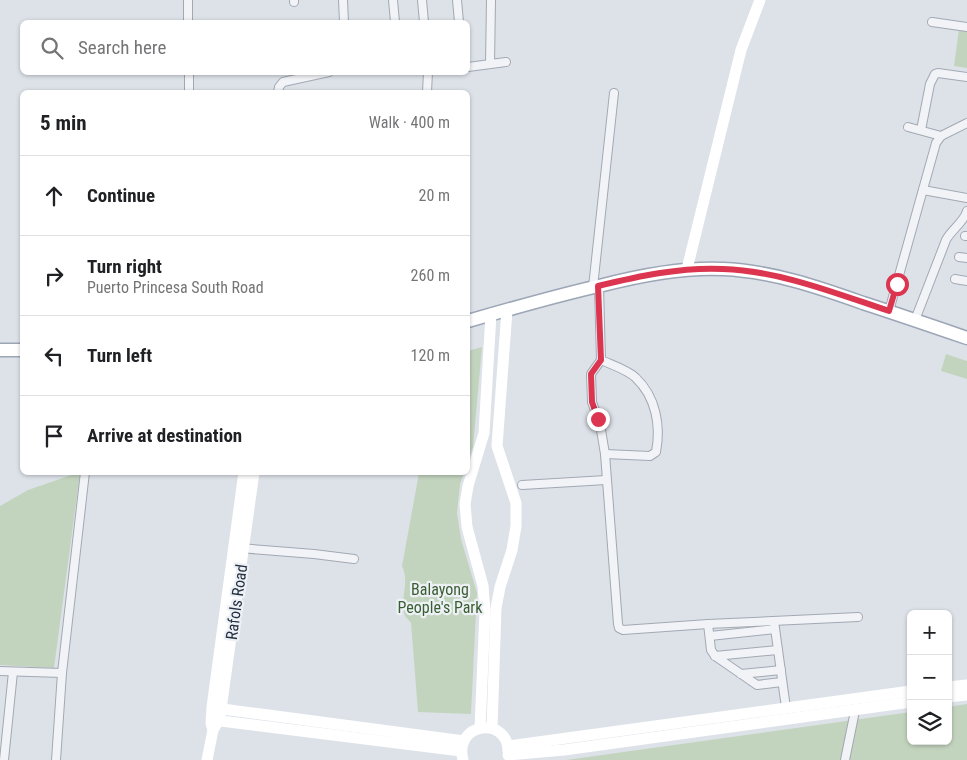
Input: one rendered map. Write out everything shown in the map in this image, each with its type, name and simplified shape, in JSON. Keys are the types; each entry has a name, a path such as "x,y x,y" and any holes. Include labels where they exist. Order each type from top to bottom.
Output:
{"main road":[{"path":"470,320 596,286 687,269 722,268 781,277 967,338"},
{"path":"0,350 20,350"}],"street":[{"path":"188,0 188,20"},
{"path":"343,0 344,20"},
{"path":"393,0 395,20"},
{"path":"422,0 424,20"},
{"path":"457,0 459,20"},
{"path":"490,64 491,0"},
{"path":"687,269 742,50 760,0"},
{"path":"932,22 967,28"},
{"path":"470,67 506,62"},
{"path":"921,130 930,84 935,74 967,77"},
{"path":"189,75 189,90"},
{"path":"278,90 283,82 315,75"},
{"path":"427,90 428,75"},
{"path":"614,93 596,286 601,360 591,374 591,393 592,402 600,424 605,454 618,624 623,630 708,624 775,625"},
{"path":"889,311 936,143 941,136 967,124"},
{"path":"908,127 941,136"},
{"path":"923,190 967,198"},
{"path":"915,320 949,234 967,214"},
{"path":"955,279 967,281"},
{"path":"486,728 496,608 500,587 512,550 516,526 516,503 499,455 498,446 507,310"},
{"path":"486,728 484,586 467,527 466,504 468,486 484,433 491,314"},
{"path":"601,360 636,378 654,406 658,432 656,452 650,456 605,454"},
{"path":"479,453 489,451 499,455"},
{"path":"56,760 62,673 85,475"},
{"name":"Rafols Road","path":"239,548 244,475"},
{"name":"Rafols Road","path":"207,760 239,548 253,475"},
{"path":"522,485 606,480"},
{"path":"239,548 354,559"},
{"path":"484,586 491,589 500,587"},
{"path":"710,636 775,625 858,617"},
{"path":"708,624 711,650 715,656 757,685 782,682"},
{"path":"775,625 786,708"},
{"path":"715,656 778,650"},
{"path":"742,674 781,670"},
{"path":"0,671 62,673"},
{"path":"4,760 13,672"},
{"path":"952,687 967,685"},
{"path":"508,754 564,750 856,704 907,692"},
{"path":"952,697 967,695"},
{"path":"508,754 786,708 907,702"},
{"path":"845,760 856,704"},
{"path":"215,717 463,751 468,735 486,728 499,732 505,738 508,754"}],"green space":[{"path":"959,29 967,30 967,68 954,66"},
{"path":"482,347 473,447 470,456 470,350"},
{"path":"946,354 967,361 967,379 941,371"},
{"path":"71,475 80,475 54,668 0,665 0,506 28,490"},
{"name":"Balayong People's Park","path":"419,475 463,475 460,484 457,513 461,539 477,593 471,714 418,712 411,623 403,607 405,578 402,566"},
{"path":"967,704 967,760 566,760 907,713 907,745 952,745 952,706"}],"route":[{"path":"598,419 592,402 591,374 601,360 598,286 687,269 722,268 781,277 889,311 897,284"}]}
